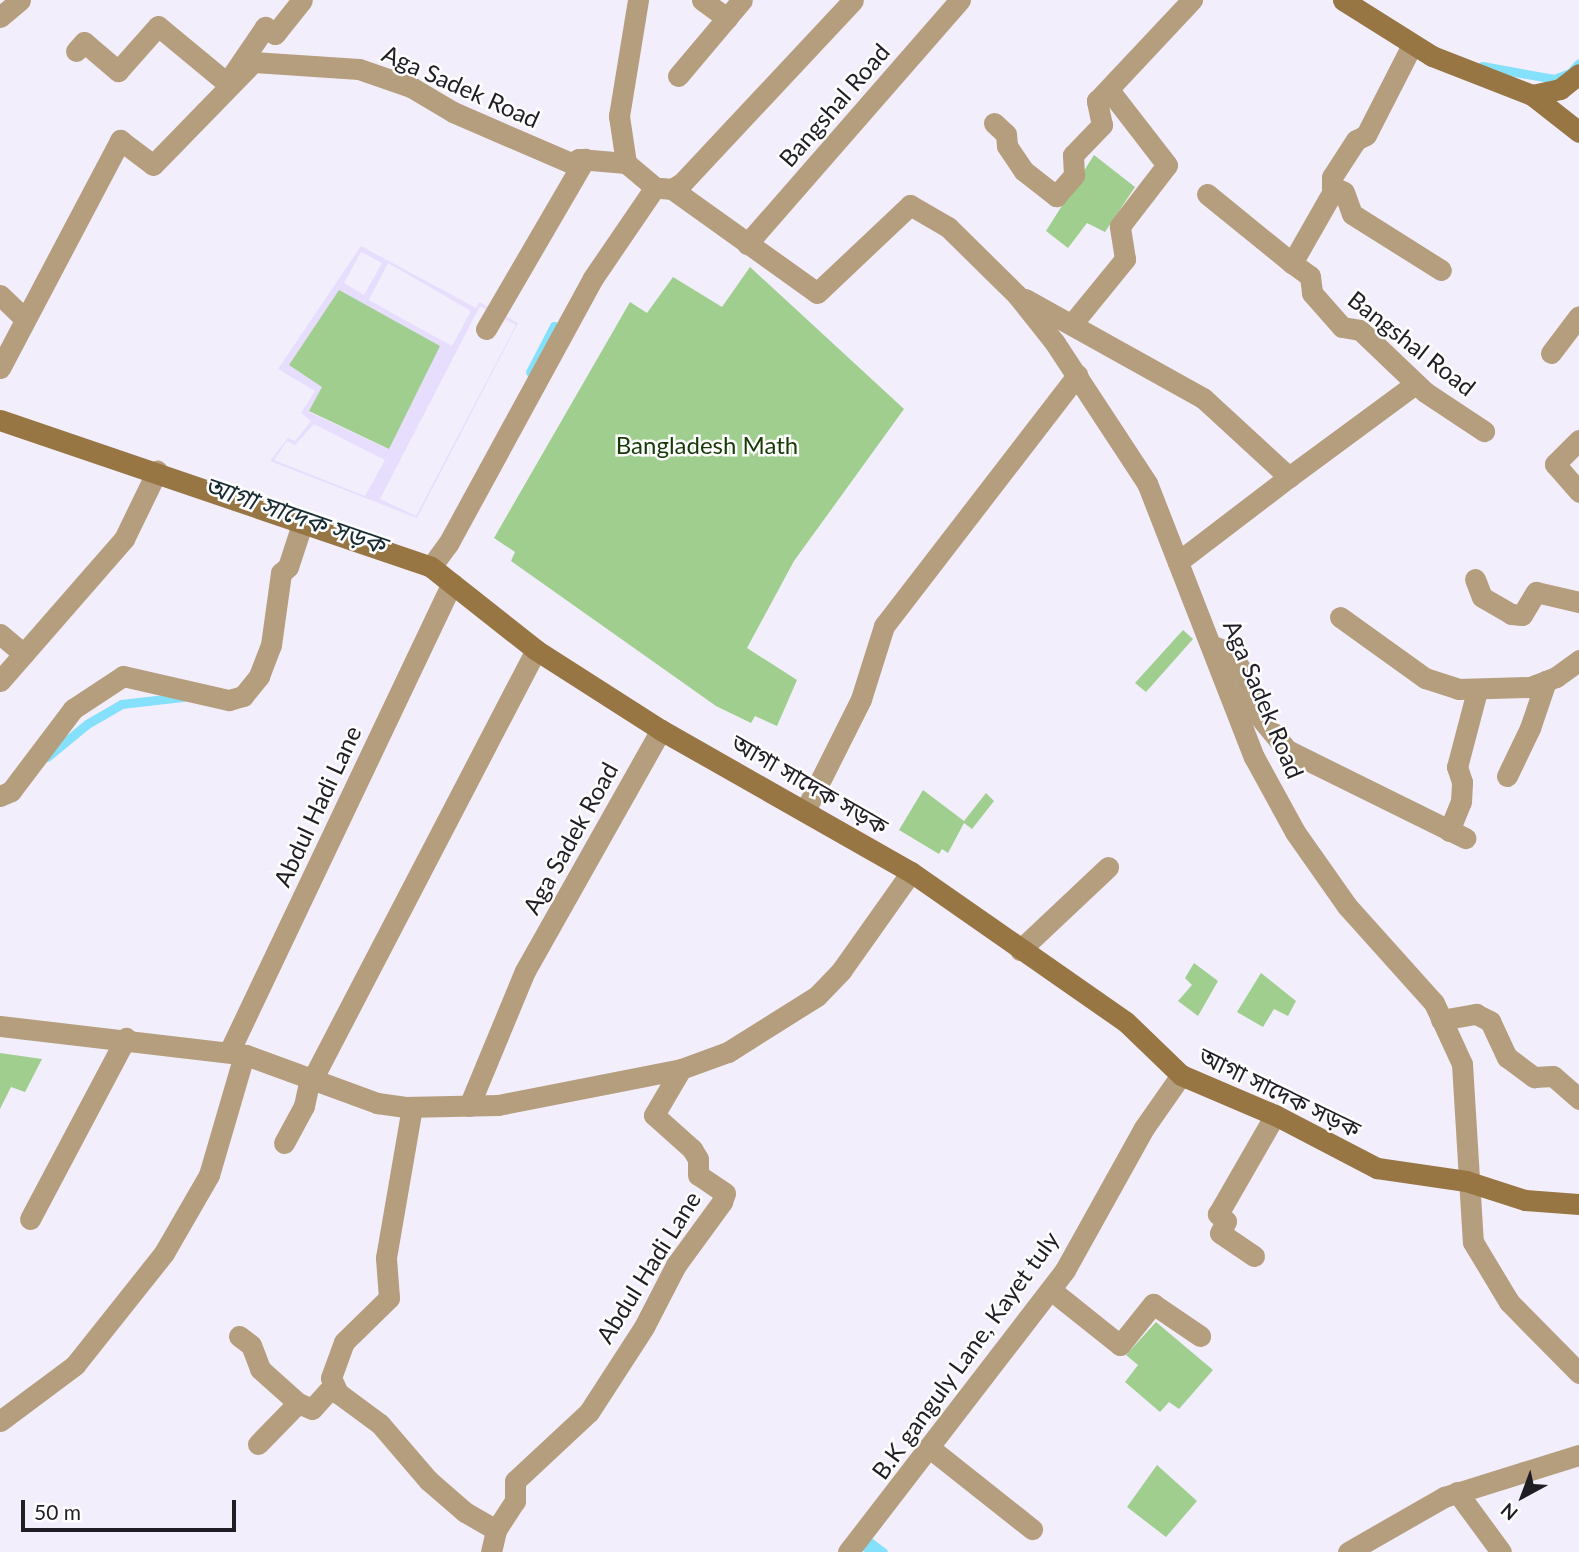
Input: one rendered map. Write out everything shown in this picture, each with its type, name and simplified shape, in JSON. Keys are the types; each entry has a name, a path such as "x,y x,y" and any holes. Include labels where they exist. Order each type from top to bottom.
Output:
{"street":[{"path":"0,17 20,0"},
{"path":"76,51 83,42 118,71 158,26 227,83 265,27 275,34 302,0"},
{"path":"638,0 619,116 626,163 747,244"},
{"path":"702,0 727,18"},
{"path":"678,76 741,0"},
{"path":"431,567 454,533 593,278 664,188 853,0"},
{"name":"Bangshal Road","path":"747,244 960,0"},
{"path":"995,123 1006,134 1007,146 1024,171 1056,196 1074,175 1073,155 1102,125 1097,101 1192,0"},
{"path":"1343,0 1432,56 1532,94 1579,132"},
{"path":"1292,263 1332,186 1332,177 1356,140 1366,135 1412,45"},
{"name":"Aga Sadek Road","path":"0,368 120,140 153,165 227,83 253,62 359,69 411,87 453,112 571,163 585,159 626,163"},
{"path":"1532,94 1560,89 1579,74"},
{"path":"1072,324 1125,259 1120,226 1167,165 1109,90"},
{"path":"485,329 585,159"},
{"path":"1332,186 1344,192 1352,214 1441,270"},
{"name":"Bangshal Road","path":"1207,194 1310,276 1312,293 1342,327 1360,330 1415,384 1484,431"},
{"name":"Aga Sadek Road","path":"747,244 817,293 910,205 948,228 1017,295 1077,375 1147,483 1254,757 1295,832 1347,906 1434,1003 1462,1064 1469,1158 1466,1181 1473,1242 1489,1273 1509,1302 1579,1373"},
{"path":"0,295 25,319"},
{"path":"1017,295 1203,398 1289,477"},
{"path":"1551,353 1579,316"},
{"path":"805,811 861,699 884,626 1077,375"},
{"path":"1178,562 1415,384"},
{"name":"আগা সাদেক সড়ক","path":"0,420 158,471 431,567 536,650 661,730 911,872 1126,1022 1181,1075 1275,1115 1377,1168 1466,1181 1525,1200 1579,1203"},
{"path":"1579,440 1555,464 1579,492"},
{"path":"0,681 124,539 158,471"},
{"path":"0,796 11,791 72,709 123,676 229,700 243,696 259,676 271,645 281,573 288,567 303,522"},
{"path":"1475,579 1482,597 1511,614 1522,615 1536,592 1579,602"},
{"name":"Abdul Hadi Lane","path":"0,1421 75,1365 150,1274 186,1217 208,1175 237,1054 452,583"},
{"path":"1340,617 1425,678 1477,691 1530,687 1546,681 1579,660"},
{"path":"0,634 23,654"},
{"path":"1212,646 1229,652 1243,673 1259,716 1287,750 1457,835 1462,782 1457,767 1477,691"},
{"path":"284,1143 304,1106 311,1079 536,650"},
{"path":"1507,776 1531,728 1546,681"},
{"name":"Aga Sadek Road","path":"469,1106 525,971 661,730"},
{"path":"1020,950 1108,867"},
{"path":"0,1026 127,1038 237,1054 377,1103 412,1107 498,1105 681,1069 728,1052 817,996 841,971 911,872"},
{"path":"1441,1020 1476,1014 1490,1021 1507,1057 1534,1077 1553,1076 1579,1099"},
{"path":"30,1219 127,1038"},
{"name":"Abdul Hadi Lane","path":"491,1552 496,1531 515,1501 515,1481 589,1412 644,1327 676,1265 722,1202 725,1193 698,1175 698,1158 692,1149 654,1115 681,1069"},
{"name":"B.K ganguly Lane, Kayet tuly","path":"862,1548 931,1449 1051,1290 1144,1128 1181,1075"},
{"path":"412,1107 397,1172 393,1229 386,1258 389,1298 344,1342 331,1369 333,1386 380,1424 441,1492 496,1531"},
{"path":"1254,1256 1220,1233 1226,1221 1218,1214 1275,1115"},
{"path":"1051,1290 1120,1345 1153,1304 1200,1336"},
{"path":"239,1336 251,1345 260,1370 298,1403 312,1409 333,1386"},
{"path":"258,1444 298,1403"},
{"path":"931,1449 1032,1530"},
{"path":"1348,1552 1457,1492 1579,1455"},
{"path":"1457,1492 1501,1552"}],"shaded area":[{"path":"361,246 476,308 479,302 518,323 417,518 270,461 288,438 295,441 311,421 301,413 315,391 278,369","holes":["361,252 382,263 364,295 344,283","388,263 471,311 452,346 369,300","480,306 516,325 416,516 380,499","322,388 388,449 309,412","314,424 385,460 365,496 274,460 287,441 295,445"]}],"green space":[{"path":"1094,155 1135,187 1105,232 1087,223 1068,248 1046,231"},
{"name":"Bangladesh Math","path":"750,267 904,409 794,561 747,648 797,680 777,726 755,716 751,723 716,706 511,561 515,552 494,538 630,302 647,313 673,277 722,307"},
{"path":"339,290 440,346 389,449 309,411 322,387 289,365"},
{"path":"1183,630 1193,639 1146,692 1135,683"},
{"path":"923,790 964,821 986,793 994,801 972,829 964,823 948,853 942,849 939,854 899,830"},
{"path":"1194,963 1218,981 1198,1016 1178,1001 1192,985 1185,978"},
{"path":"1261,973 1296,1001 1288,1016 1274,1009 1263,1027 1237,1012"},
{"path":"0,1053 42,1059 25,1092 11,1087 0,1109"},
{"path":"1156,1322 1213,1370 1179,1409 1169,1402 1160,1412 1125,1382 1138,1365 1126,1355"},
{"path":"1157,1465 1197,1501 1166,1537 1127,1507"}],"waterway":[{"path":"1482,66 1554,79 1570,73 1579,63"},
{"path":"530,372 554,326 564,332"},
{"path":"47,757 87,724 121,704 183,697"},
{"path":"867,1540 883,1552"},
{"path":"862,1544 872,1552"}]}
